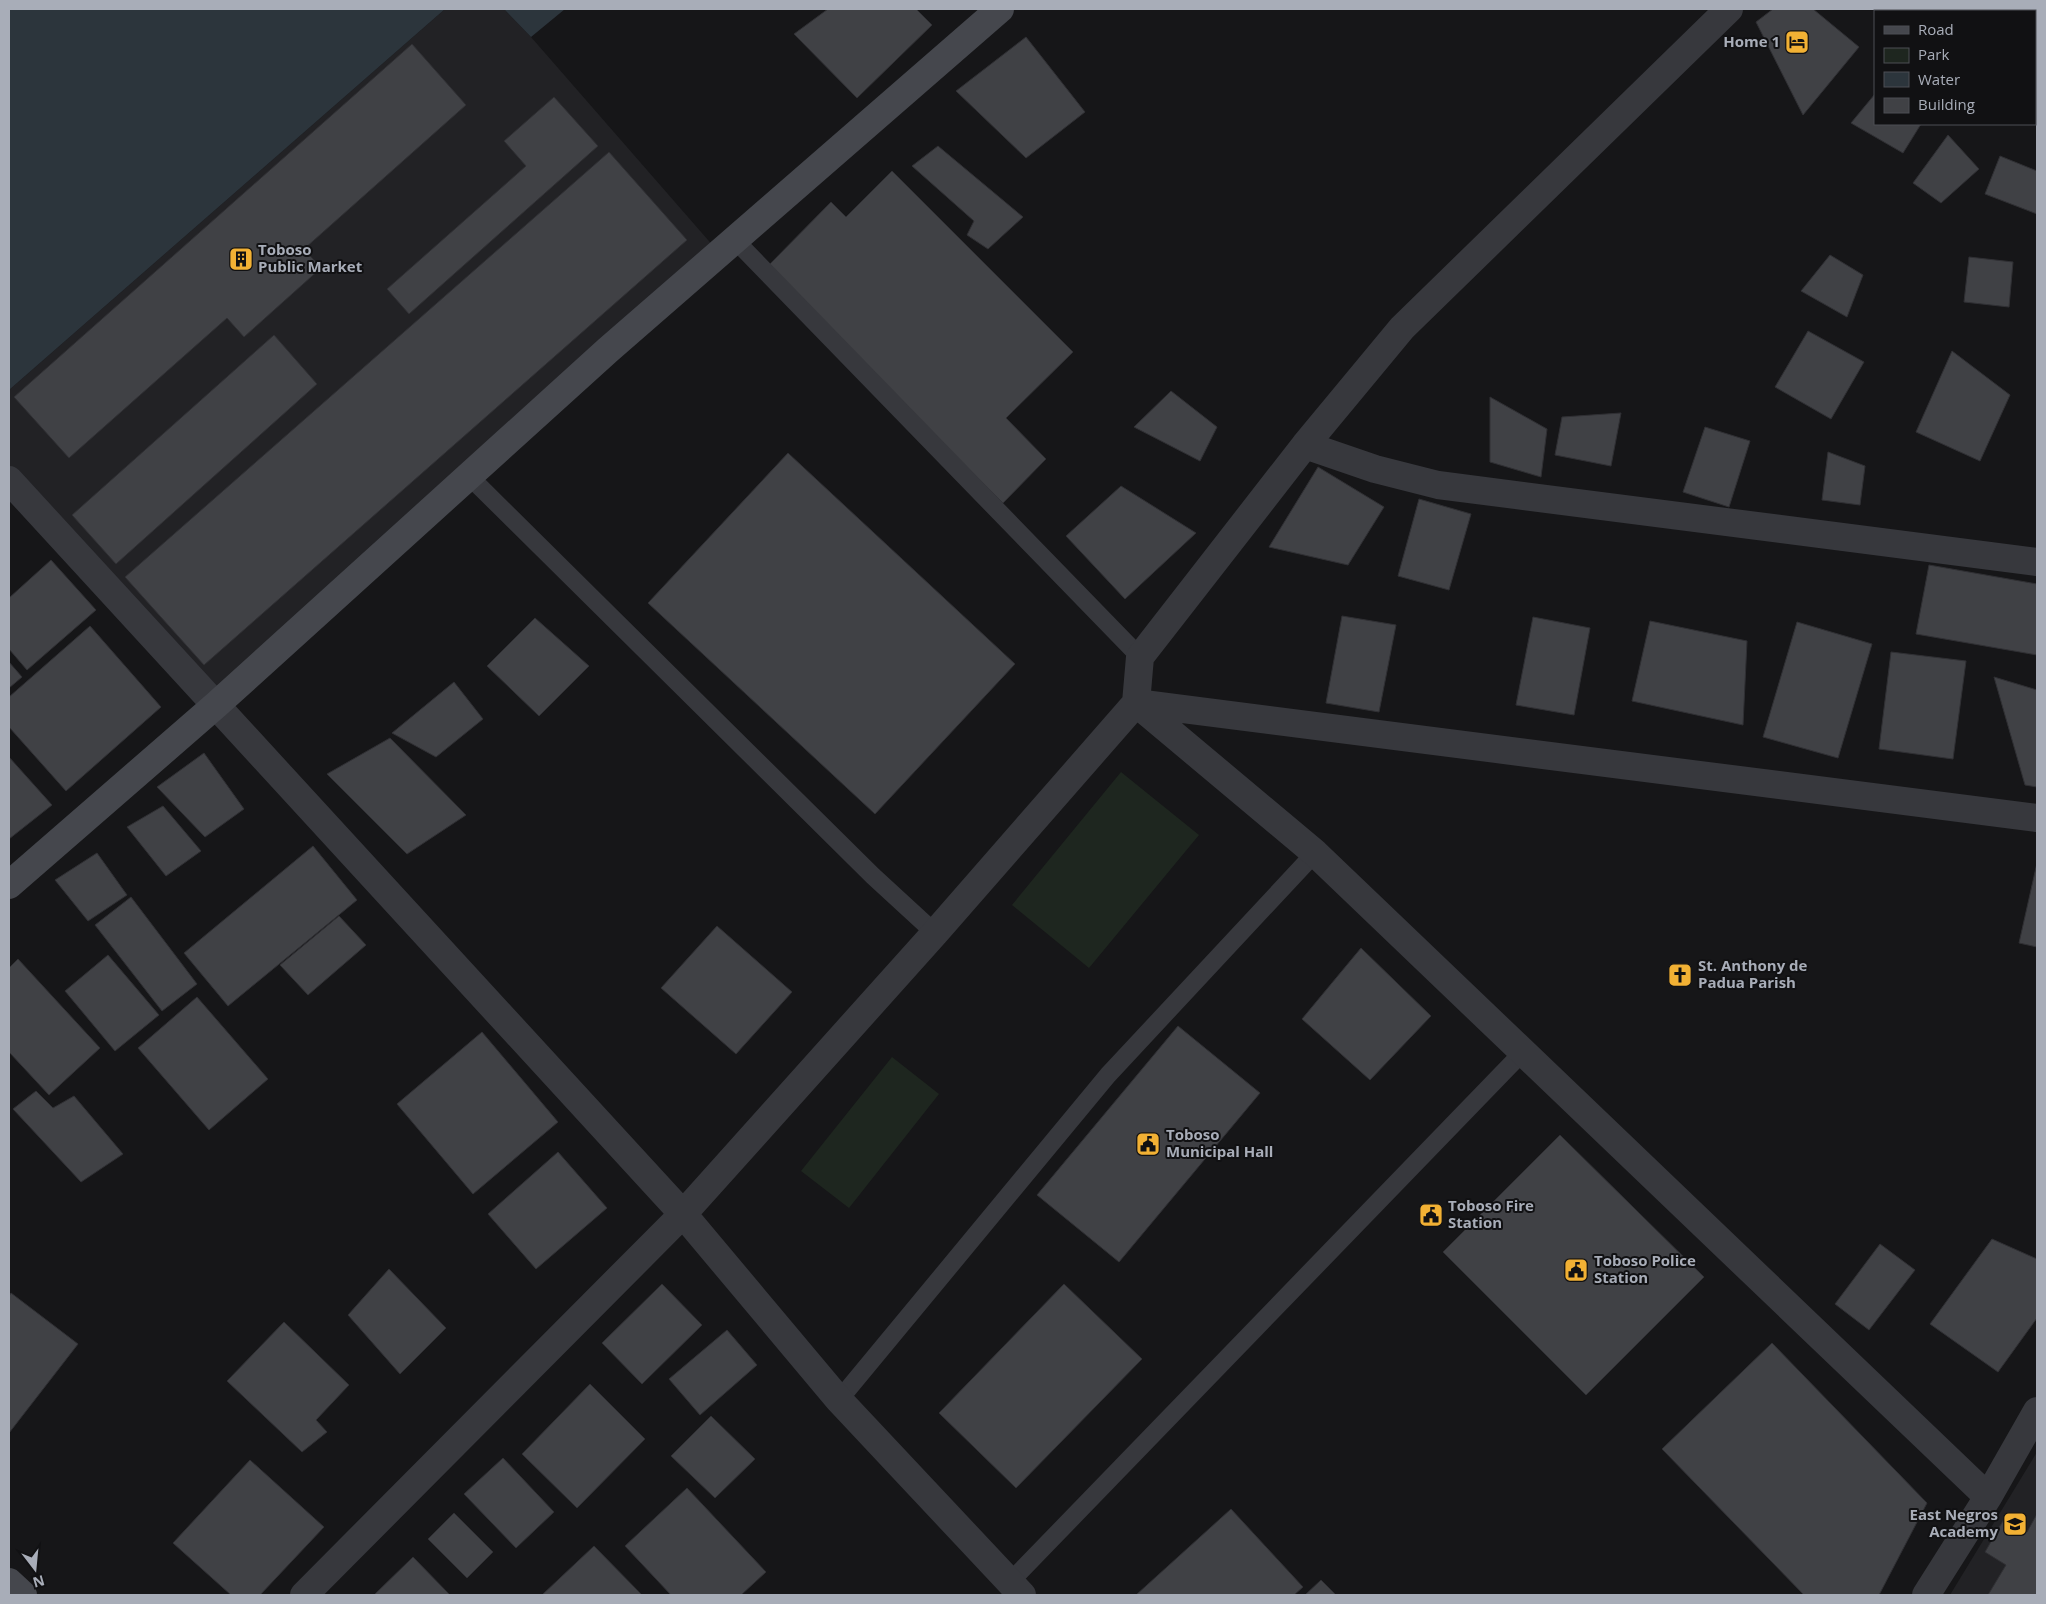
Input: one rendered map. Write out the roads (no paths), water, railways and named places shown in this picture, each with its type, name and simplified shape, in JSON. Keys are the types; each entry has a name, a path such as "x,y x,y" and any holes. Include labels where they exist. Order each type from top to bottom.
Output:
{"main road":[{"path":"9,885 216,705 469,476 735,240 1000,9"},
{"path":"9,1582 23,1595"}],"street":[{"path":"304,1595 683,1214 935,933 1136,703 1140,657 1305,445 1402,328 1729,9"},
{"path":"1305,445 1375,469 1438,485 2037,562"},
{"path":"9,480 683,1214 839,1400 1016,1589"},
{"path":"1136,703 2037,818"},
{"path":"1136,703 1315,854 1988,1497"},
{"path":"1926,1595 1988,1497 2037,1411"}],"lane":[{"path":"735,240 1140,657"},
{"path":"469,476 873,876 935,933"},
{"path":"839,1400 1108,1075 1315,854"},
{"path":"1016,1589 1523,1052"}],"water":[{"path":"9,9 445,9 9,390"},
{"path":"504,9 565,9 531,37"}],"place":[{"name":"Home 1","path":"1797,42"},
{"name":"Toboso Public Market","path":"241,259"},
{"name":"St. Anthony de Padua Parish","path":"1680,975"},
{"name":"Toboso Municipal Hall","path":"1148,1144"},
{"name":"Toboso Fire Station","path":"1431,1215"},
{"name":"Toboso Police Station","path":"1576,1270"},
{"name":"East Negros Academy","path":"2015,1524"}]}
